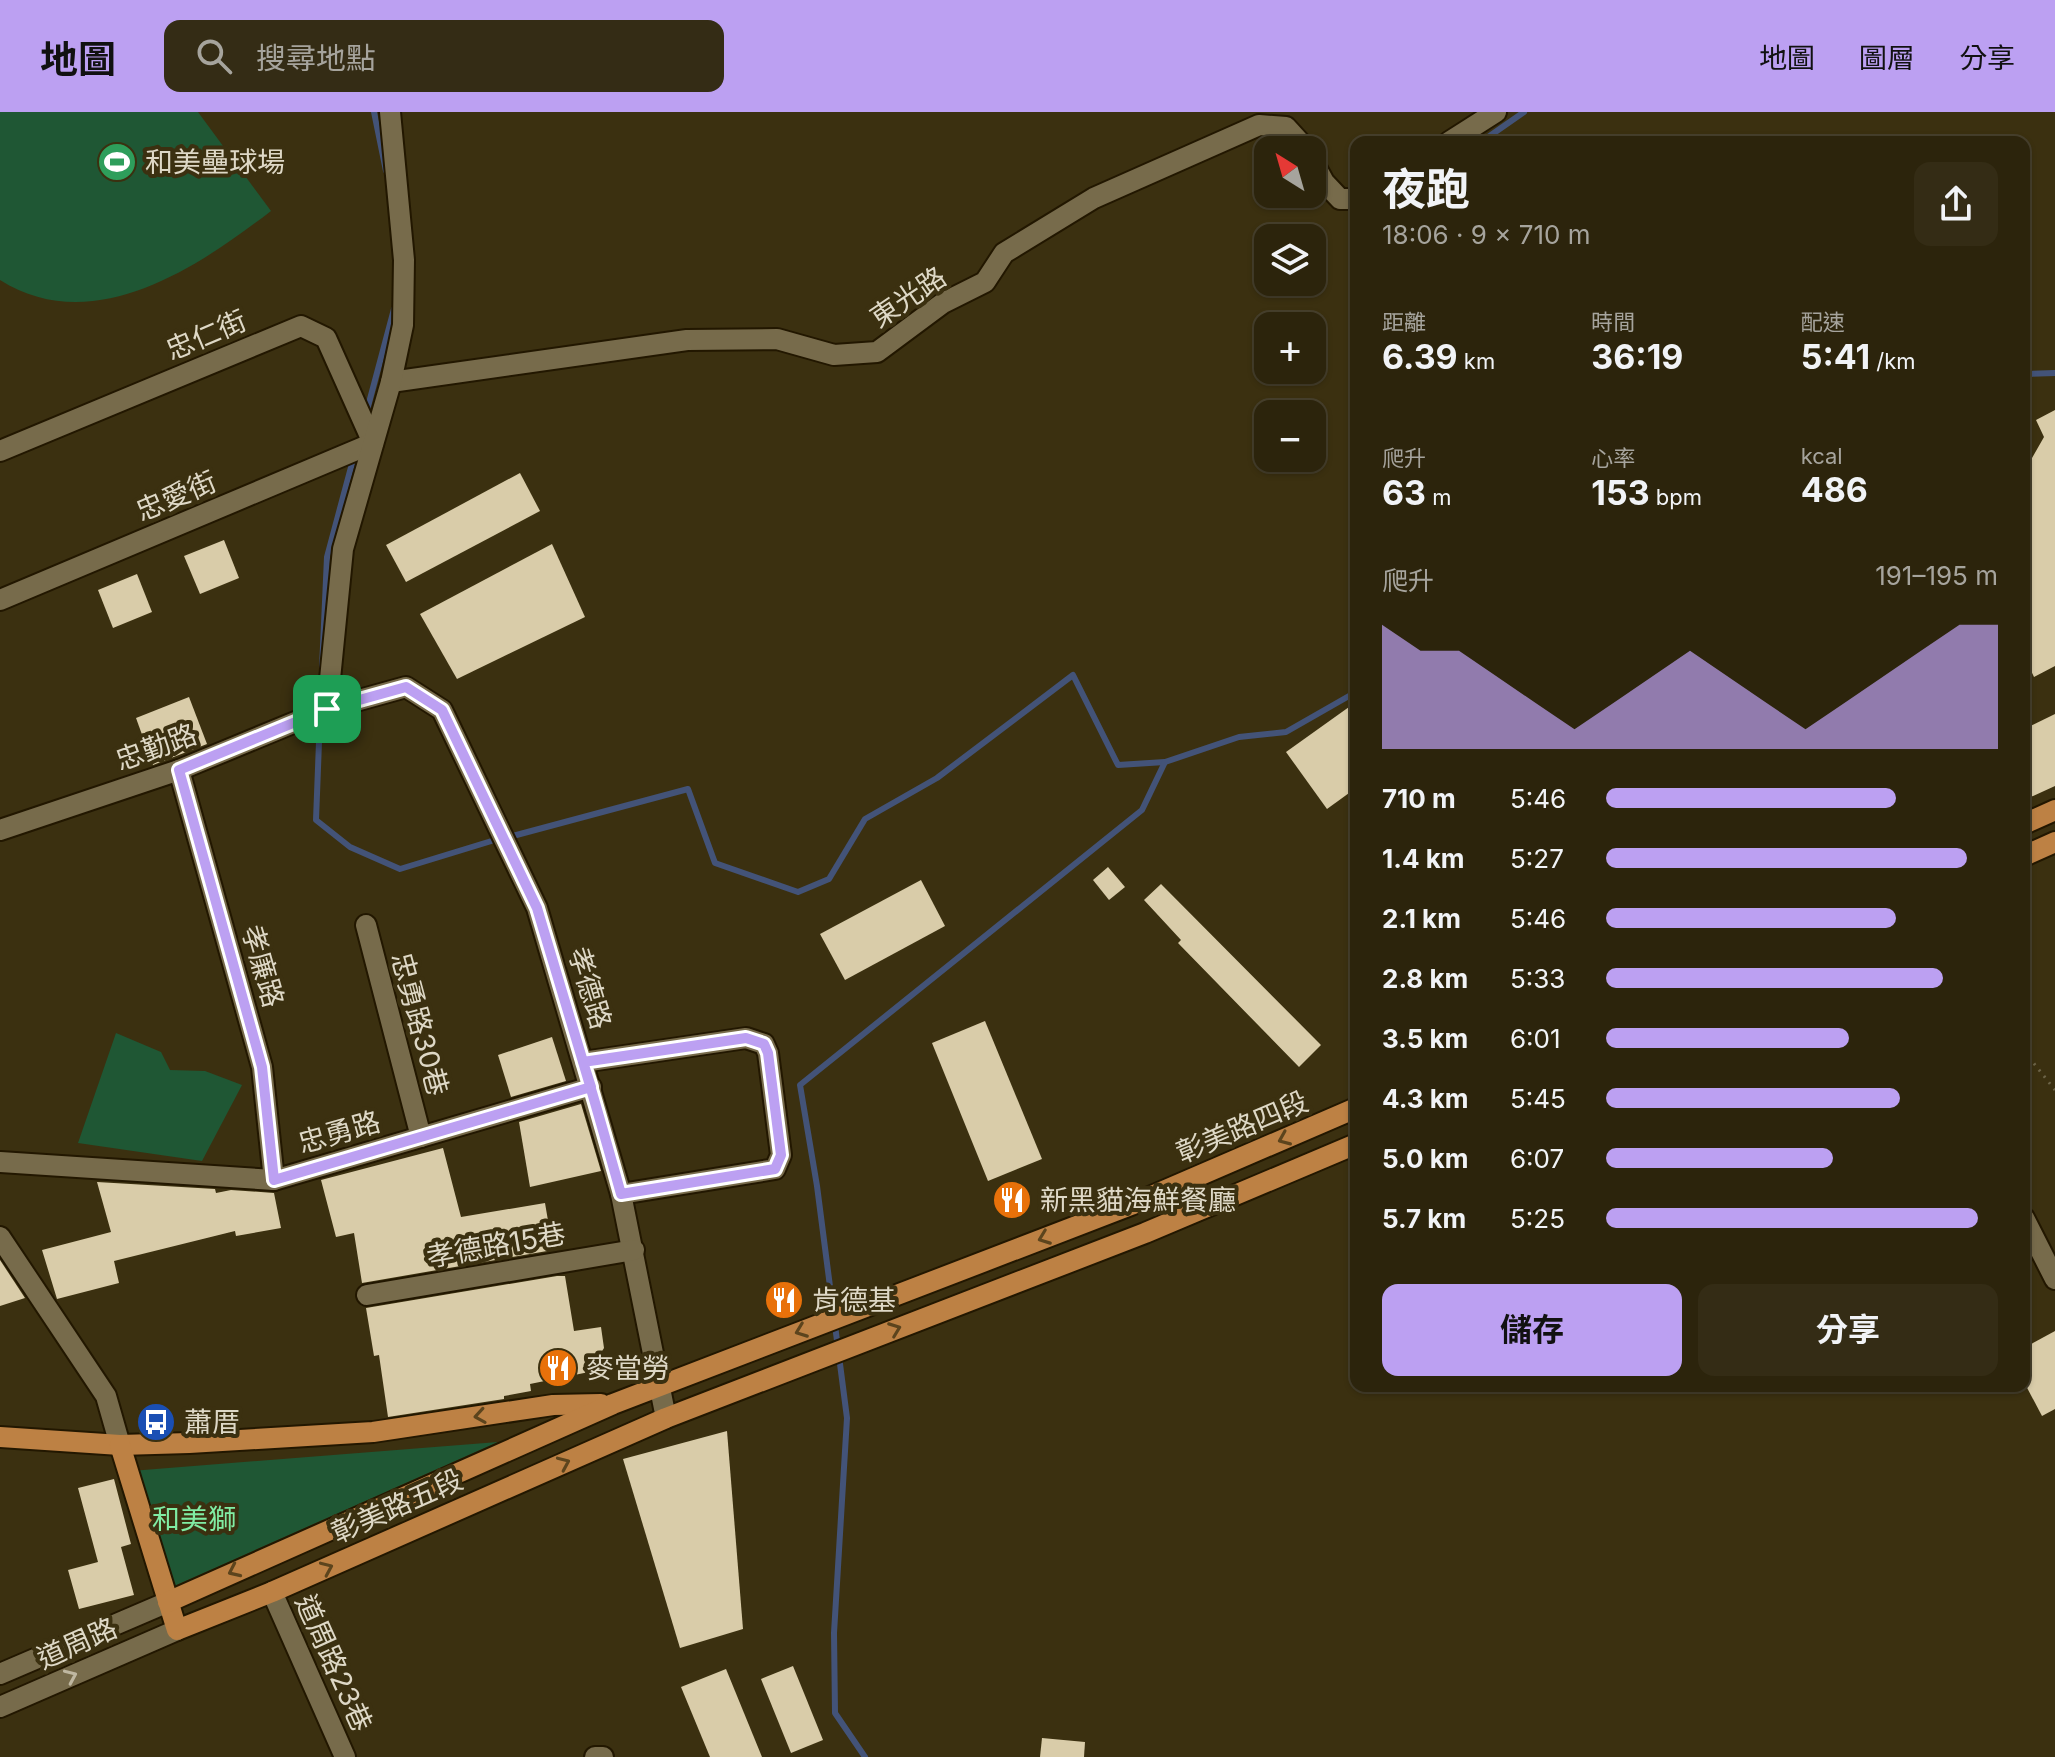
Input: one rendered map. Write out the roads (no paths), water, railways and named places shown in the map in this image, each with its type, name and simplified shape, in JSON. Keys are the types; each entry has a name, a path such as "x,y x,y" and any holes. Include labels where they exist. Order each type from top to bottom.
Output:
{"main road":[{"path":"2030,821 2055,810"},
{"path":"2030,853 2055,842"},
{"name":"彰美路四段","path":"657,1386 1131,1205 1350,1111"},
{"path":"666,1418 1145,1233 1350,1147"},
{"path":"1131,1205 1145,1233"},
{"name":"彰美路五段","path":"168,1602 657,1386"},
{"path":"0,1437 120,1445 373,1432 553,1405 613,1404"},
{"name":"彰美路五段","path":"177,1630 272,1592 666,1418"},
{"path":"120,1445 177,1630"}],"street":[{"path":"327,709 343,549 391,382 403,325 404,260 390,112"},
{"path":"1458,136 1496,112"},
{"name":"東光路","path":"391,382 687,340 777,339 834,355 877,352 943,303 985,282 1004,253 1094,198 1259,125 1286,127 1294,136"},
{"path":"1326,184 1340,199 1350,199"},
{"name":"忠仁街","path":"0,451 301,326 326,338 373,443"},
{"name":"忠愛街","path":"0,600 373,443"},
{"name":"孝德路","path":"327,709 406,687 442,710 537,908 621,1194 634,1250 657,1386 666,1418"},
{"name":"忠勤路","path":"0,830 179,770 327,709"},
{"name":"孝廉路","path":"179,770 262,1067 274,1180"},
{"name":"忠勇路30巷","path":"366,925 421,1137"},
{"path":"583,1062 746,1038 760,1041 768,1053 781,1155 775,1169 621,1194"},
{"name":"忠勇路","path":"0,1162 274,1180 591,1087"},
{"path":"2030,1230 2055,1279"},
{"path":"0,1237 106,1396 120,1445"},
{"name":"孝德路15巷","path":"367,1295 634,1250"},
{"name":"道周路23巷","path":"272,1592 345,1757"},
{"name":"道周路","path":"0,1674 168,1602"},
{"name":"道周路","path":"0,1707 177,1630"},
{"path":"595,1757 603,1757"}],"waterway":[{"path":"374,112 386,171"},
{"path":"1490,136 1524,112"},
{"path":"366,414 394,309"},
{"path":"2030,374 2055,373"},
{"path":"322,669 327,557 354,456"},
{"path":"509,837 688,789 715,863 798,892 829,879 865,819 937,778 1073,675 1118,765 1165,762"},
{"path":"865,1757 835,1713 834,1633 847,1418 817,1186 800,1085 1142,810 1165,762 1239,737 1286,732 1350,695"},
{"path":"320,716 316,820 350,847 400,869 498,839"}],"place":[{"name":"和美壘球場","path":"117,162"},
{"name":"新黑貓海鮮餐廳","path":"1012,1200"},
{"name":"肯德基","path":"784,1300"},
{"name":"麥當勞","path":"558,1368"},
{"name":"蕭厝","path":"156,1422"}],"park label":[{"name":"和美獅","path":"194,1519"}]}
